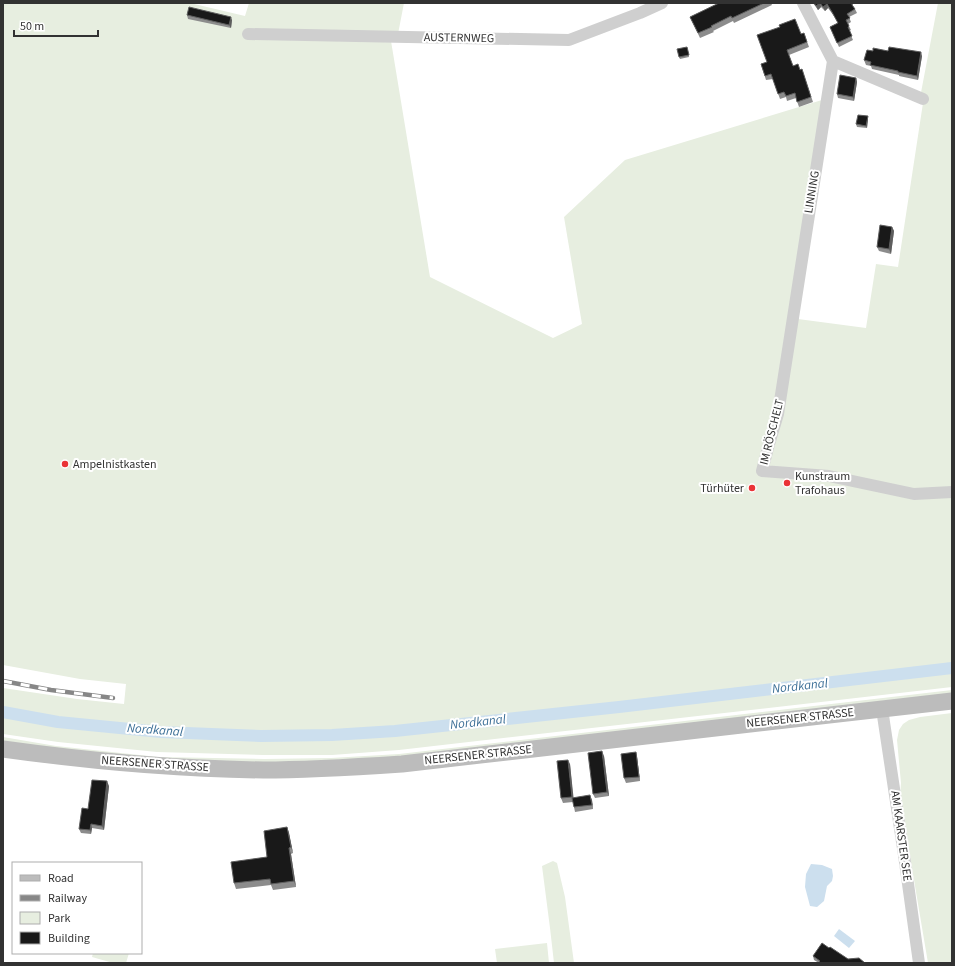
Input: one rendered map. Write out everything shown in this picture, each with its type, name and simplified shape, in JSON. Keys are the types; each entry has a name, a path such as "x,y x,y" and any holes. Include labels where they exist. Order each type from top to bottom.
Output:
{"main road":[{"name":"NEERSENER STRASSE","path":"3,749 156,766 263,770 332,768 402,764 952,701"}],"street":[{"name":"AUSTERNWEG","path":"248,34 569,40 662,3"},
{"path":"803,3 833,61 923,99"},
{"name":"LINNING","path":"792,323 833,61"},
{"name":"IM RÖSCHELT","path":"792,323 778,414 762,471 829,476 914,494 952,492"},
{"name":"AM KAARSTER SEE","path":"882,709 919,963"}],"green space":[{"path":"3,3 190,3 245,16 249,3 404,3 398,34 391,41 430,277 553,338 582,324 564,217 625,160 822,100 798,319 866,328 876,264 898,267 923,103 919,103 938,3 952,3 952,489 915,490 829,480 952,496 952,687 399,750 332,755 157,752 58,742 3,734 3,688 77,699 124,704 126,684 80,679 3,665"},
{"path":"952,690 952,694 400,758 264,764 156,760 3,744 3,737 56,746 158,757 264,759 331,758 399,754"},
{"path":"952,713 952,963 928,963 900,797 901,783 897,740 899,730 903,724 909,720"},
{"path":"553,861 557,863 565,897 574,963 554,963 542,866"},
{"path":"547,943 549,963 497,963 495,949"},
{"path":"93,954 129,954 126,963 113,963 92,957"}],"water":[{"path":"811,864 822,865 832,869 833,876 832,881 827,886 824,901 817,907 810,906 805,887 806,874"},
{"path":"839,929 855,941 849,948 834,936"}],"building":[{"path":"719,3 764,3 732,18 731,16 698,33 690,17"},
{"path":"820,3 852,3 855,9 847,14 850,18 846,20 852,36 837,43 830,27 838,23 827,4 823,7"},
{"path":"189,7 231,17 229,25 187,15"},
{"path":"795,19 801,34 804,33 807,42 787,50 793,66 798,64 800,70 802,69 811,97 797,102 795,93 786,96 784,92 778,94 771,74 765,76 761,64 767,62 757,35 780,27 779,25"},
{"path":"687,47 689,55 679,57 677,49"},
{"path":"889,47 921,52 917,76 870,65 871,62 864,60 867,50 873,51 873,48 888,51"},
{"path":"840,75 856,78 853,97 837,94"},
{"path":"858,115 868,116 866,126 856,124"},
{"path":"880,225 892,227 889,249 877,247"},
{"path":"602,751 607,792 593,794 588,753"},
{"path":"636,752 639,777 624,778 621,754"},
{"path":"568,760 572,797 561,798 557,761"},
{"path":"92,780 107,781 102,826 91,824 90,830 79,829 82,808 88,809"},
{"path":"590,795 592,805 574,807 572,798"},
{"path":"287,827 291,847 289,848 294,881 271,884 270,879 234,883 231,862 267,857 264,831"},
{"path":"822,943 848,959 859,958 865,963 821,963 813,956"}],"waterway":[{"name":"Nordkanal","path":"3,712 58,722 161,732 261,736 332,735 395,731 619,707 952,668"}],"railway":[{"path":"3,681 51,690 113,698"}],"place":[{"name":"Ampelnistkasten","path":"65,464"},
{"name":"Kunstraum Trafohaus","path":"787,483"},
{"name":"Türhüter","path":"752,488"}]}
